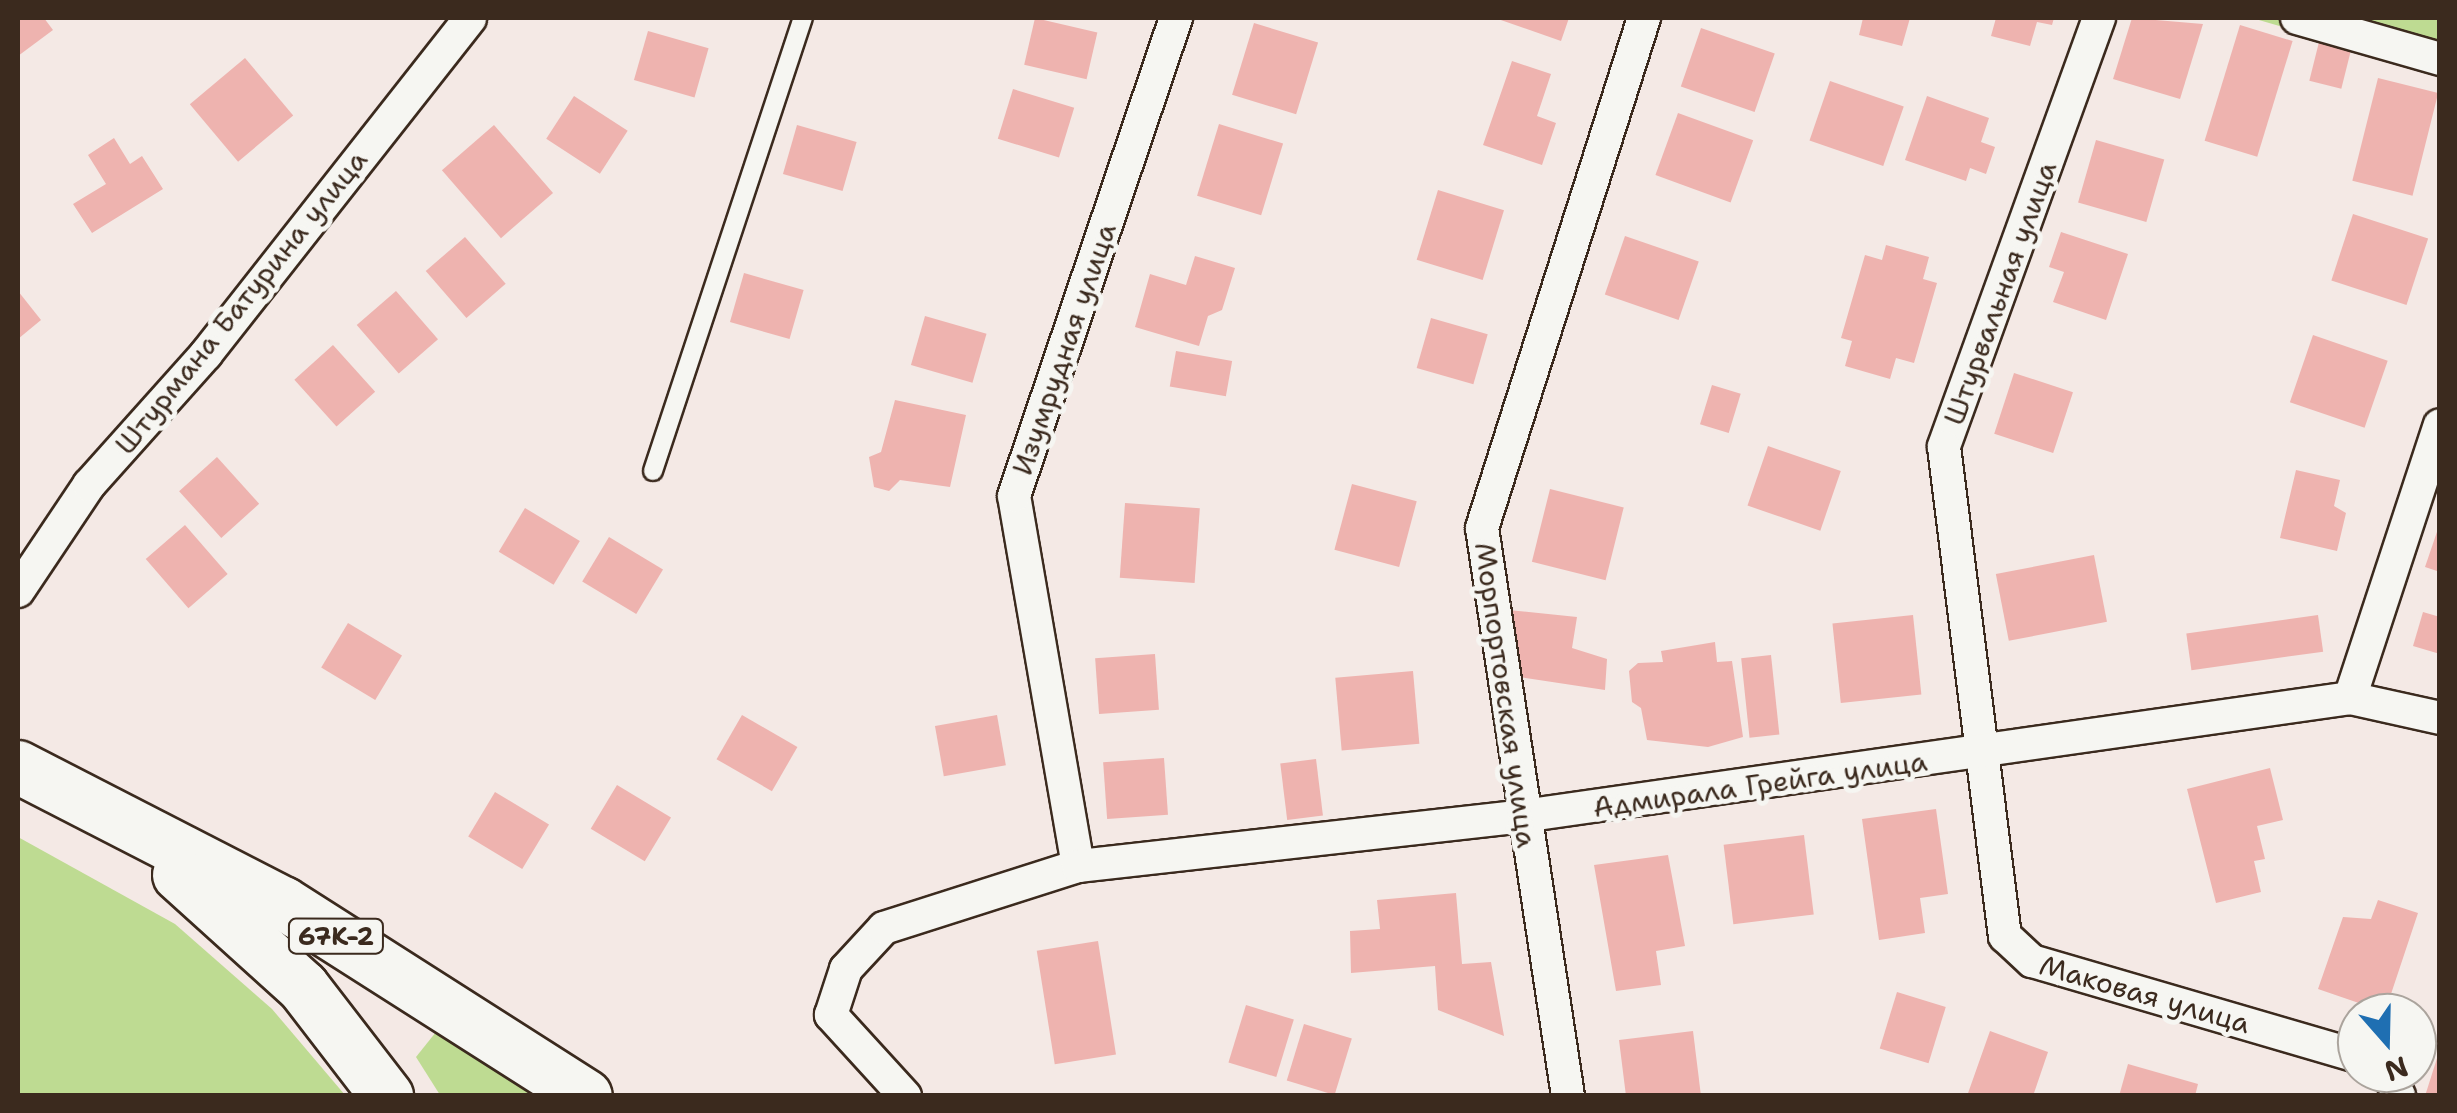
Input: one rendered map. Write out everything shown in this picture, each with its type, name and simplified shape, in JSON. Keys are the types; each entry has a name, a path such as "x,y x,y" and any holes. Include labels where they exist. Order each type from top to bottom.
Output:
{"main road":[{"name":"67К-2","path":"18,767 282,904 586,1096"},
{"path":"74,797 212,899 303,986 387,1096"}],"street":[{"name":"Штурмана Батурина улица","path":"18,591 89,485 206,354 470,18"},
{"name":"Изумрудная улица","path":"1078,866 1014,496 1176,18"},
{"name":"Морпортовская улица","path":"1568,1096 1522,816 1482,528 1644,18"},
{"name":"Штурвальная улица","path":"1985,753 1944,447 2099,18"},
{"path":"2297,18 2440,59"},
{"path":"2350,698 2440,425"},
{"name":"Адмирала Грейга улица","path":"905,1096 832,1015 846,968 884,928 1078,866 1522,816 2350,698 2440,718"},
{"name":"Маковая улица","path":"1985,753 2003,924 2020,956 2337,1050"}],"lane":[{"path":"653,471 803,18"}],"green space":[{"path":"2252,18 2439,18 2439,72"},
{"path":"18,837 175,924 272,1009 345,1095 18,1095"},
{"path":"436,1032 535,1095 440,1095 416,1057"}],"building":[{"path":"18,18 44,18 53,30 18,56"},
{"path":"1035,18 1097,32 1087,79 1024,65"},
{"path":"1495,18 1569,18 1561,41"},
{"path":"1863,18 1910,18 1902,46 1859,35"},
{"path":"1996,18 2054,18 2052,25 2037,22 2030,46 1991,36"},
{"path":"2132,18 2203,24 2180,99 2113,79"},
{"path":"1254,23 1318,43 1296,114 1232,95"},
{"path":"2240,25 2293,41 2257,157 2205,141"},
{"path":"1701,28 1775,53 1755,112 1681,87"},
{"path":"648,31 709,48 695,97 634,80"},
{"path":"2319,42 2351,50 2341,89 2309,81"},
{"path":"245,58 293,115 238,162 190,104"},
{"path":"1512,61 1551,74 1537,116 1556,123 1542,165 1483,145"},
{"path":"2378,78 2438,93 2413,196 2352,181"},
{"path":"1830,81 1904,106 1883,166 1809,141"},
{"path":"1013,89 1074,108 1059,157 998,139"},
{"path":"574,96 628,131 600,174 546,139"},
{"path":"1927,96 1989,118 1981,142 1995,147 1986,174 1970,168 1966,181 1905,160"},
{"path":"1678,113 1753,140 1731,202 1655,175"},
{"path":"1219,124 1283,144 1261,215 1197,196"},
{"path":"494,125 553,193 501,238 442,170"},
{"path":"797,125 857,142 843,191 783,174"},
{"path":"114,138 130,164 142,156 163,189 92,233 73,204 106,184 88,155"},
{"path":"2096,140 2164,160 2146,222 2078,202"},
{"path":"1438,190 1504,210 1483,280 1417,260"},
{"path":"2353,214 2428,238 2407,305 2331,281"},
{"path":"2061,232 2128,254 2106,320 2053,302 2064,272 2049,267"},
{"path":"1625,236 1699,261 1679,320 1605,295"},
{"path":"465,237 506,284 466,318 426,271"},
{"path":"1886,245 1929,257 1923,279 1937,283 1914,363 1896,358 1890,379 1845,366 1852,341 1841,338 1865,255 1882,260"},
{"path":"1195,256 1235,268 1222,310 1208,316 1199,346 1135,327 1150,274 1186,285"},
{"path":"744,273 804,290 790,339 730,322"},
{"path":"18,291 41,320 18,339"},
{"path":"396,291 438,339 399,373 357,325"},
{"path":"925,316 987,334 972,383 911,365"},
{"path":"1431,318 1488,334 1473,384 1417,368"},
{"path":"2313,335 2388,361 2365,428 2290,402"},
{"path":"333,345 375,392 337,427 294,380"},
{"path":"1176,351 1232,361 1226,396 1170,386"},
{"path":"2014,373 2073,392 2053,453 1994,434"},
{"path":"1712,385 1741,394 1729,433 1700,424"},
{"path":"895,400 966,415 950,487 900,480 889,491 874,487 869,457 881,452"},
{"path":"1768,446 1841,471 1820,531 1747,506"},
{"path":"217,457 259,504 221,538 179,491"},
{"path":"2296,470 2340,480 2334,506 2346,513 2337,551 2280,538"},
{"path":"1352,484 1417,501 1399,567 1334,550"},
{"path":"1550,489 1624,507 1606,580 1532,562"},
{"path":"1125,503 1200,508 1195,583 1120,578"},
{"path":"525,508 580,541 554,585 499,552"},
{"path":"2440,523 2440,572 2425,567"},
{"path":"185,525 228,574 188,608 146,559"},
{"path":"609,537 663,569 636,614 582,582"},
{"path":"2094,555 2107,622 2009,641 1996,574"},
{"path":"1508,610 1577,617 1572,648 1607,659 1605,690 1519,677"},
{"path":"2423,612 2440,617 2440,654 2413,646"},
{"path":"1913,615 1921,695 1841,703 1832,623"},
{"path":"2318,615 2323,652 2191,670 2186,634"},
{"path":"348,623 402,655 375,700 321,668"},
{"path":"1715,642 1717,662 1732,661 1743,737 1708,747 1647,740 1641,708 1632,702 1629,671 1638,663 1663,662 1661,651"},
{"path":"1155,654 1159,710 1099,714 1095,658"},
{"path":"1771,655 1779,735 1750,738 1741,658"},
{"path":"1413,671 1419,744 1342,751 1335,678"},
{"path":"742,715 797,747 772,791 716,759"},
{"path":"997,715 1006,765 944,776 935,726"},
{"path":"1164,758 1168,815 1107,819 1103,762"},
{"path":"1316,759 1323,816 1287,820 1280,763"},
{"path":"2270,768 2283,820 2257,826 2265,859 2254,861 2261,892 2216,903 2187,789"},
{"path":"617,785 671,817 645,861 591,829"},
{"path":"495,792 549,824 522,869 468,837"},
{"path":"1936,809 1948,894 1920,898 1925,933 1879,940 1862,819"},
{"path":"1804,835 1814,914 1733,924 1724,845"},
{"path":"1668,855 1685,946 1656,951 1661,985 1616,991 1594,865"},
{"path":"1456,893 1462,964 1491,962 1504,1036 1438,1010 1435,966 1351,973 1350,931 1380,929 1377,900"},
{"path":"2378,900 2418,913 2391,993 2337,996 2318,989 2343,917 2371,919"},
{"path":"1098,941 1116,1055 1055,1064 1037,951"},
{"path":"1897,992 1946,1007 1929,1063 1880,1048"},
{"path":"1246,1005 1294,1020 1276,1077 1228,1062"},
{"path":"1304,1024 1352,1039 1335,1095 1287,1080"},
{"path":"1693,1031 1701,1096 1626,1096 1619,1040"},
{"path":"1990,1031 2048,1052 2033,1096 1967,1096"},
{"path":"2439,1052 2440,1096 2425,1096 2437,1093"},
{"path":"2128,1064 2198,1084 2195,1096 2119,1096"}]}
